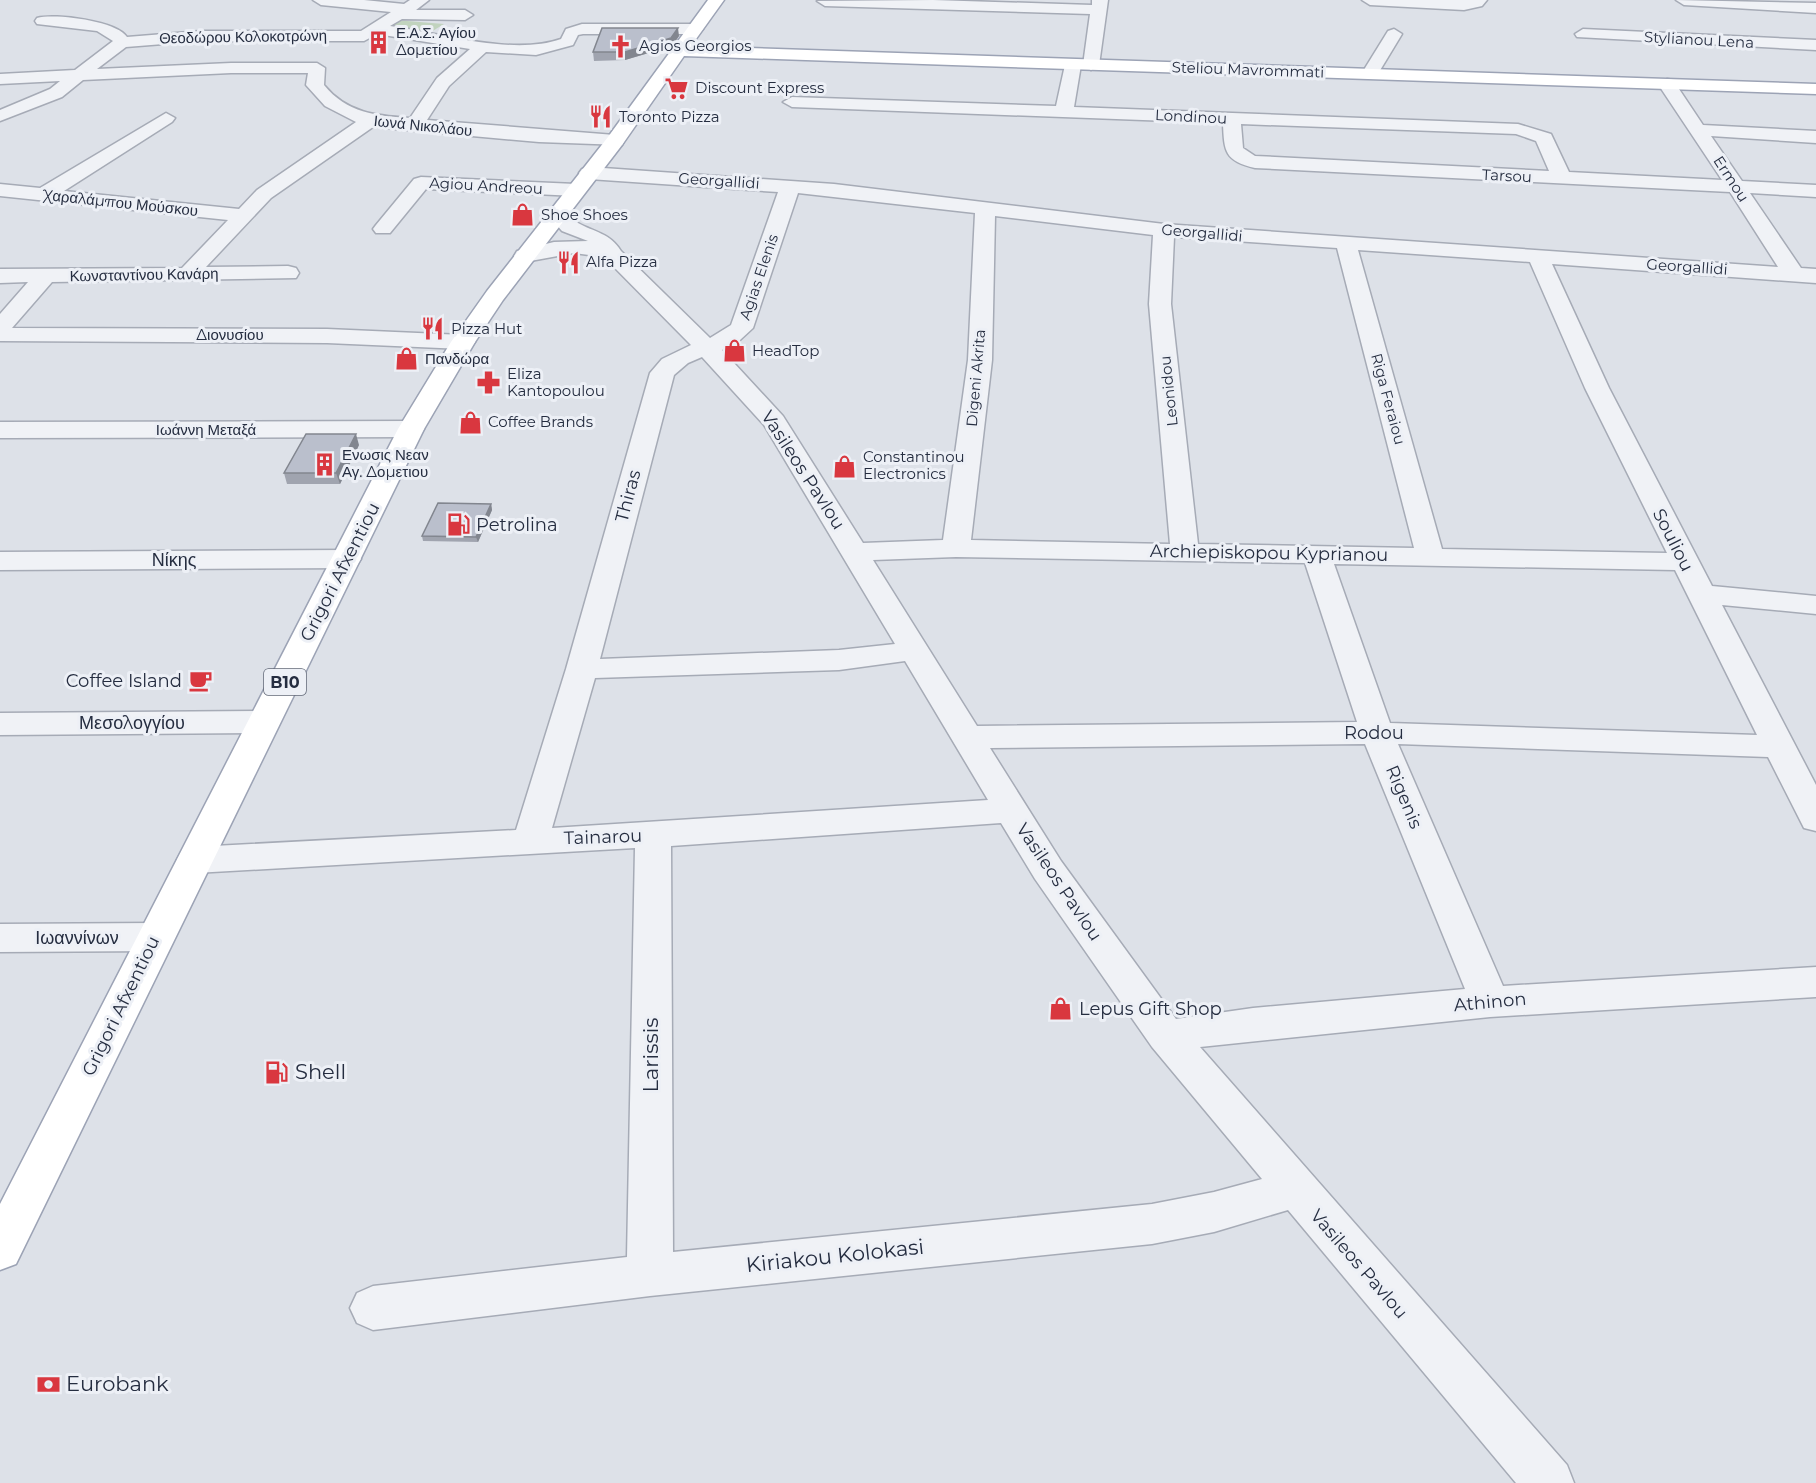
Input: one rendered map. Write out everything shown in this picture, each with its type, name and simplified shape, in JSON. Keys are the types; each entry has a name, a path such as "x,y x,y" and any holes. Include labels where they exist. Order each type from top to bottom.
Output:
{"main road":[{"name":"Grigori Afxentiou","path":"3,1239 411,429 463,342 525,256 615,141 716,0"},
{"name":"Steliou Mavrommati","path":"680,51 1816,89"}],"street":[{"path":"321,0 402,11 465,15"},
{"path":"0,79 326,62 369,32 422,0"},
{"path":"1370,0 1453,5 1473,4 1479,0"},
{"path":"1684,0 1816,8"},
{"path":"825,1 1099,5 1091,65"},
{"path":"0,116 56,93 122,42 115,33 100,27 43,21"},
{"name":"Θεοδώρου Κολοκοτρώνη","path":"122,42 201,36 369,32 436,37 481,48 550,48 567,42 576,30 588,28 695,29"},
{"path":"1370,73 1394,34"},
{"name":"Stylianou Lena","path":"1583,34 1816,45"},
{"path":"416,124 425,104 458,64 481,48"},
{"name":"Ιωνά Νικολάου","path":"326,62 315,85 324,96 344,110 369,121 416,124 492,134 615,141"},
{"path":"1064,112 1074,65"},
{"name":"Ermou","path":"1667,84 1700,130 1794,274"},
{"name":"Londinou","path":"792,103 1518,129 1544,138 1562,179"},
{"path":"43,195 166,118"},
{"name":"Tarsou","path":"1232,119 1235,150 1241,169 1562,179 1816,191"},
{"path":"188,274 242,215 290,175 369,121"},
{"path":"1700,130 1816,137"},
{"name":"Agiou Andreou","path":"383,229 421,183 574,192"},
{"name":"Georgallidi","path":"574,192 790,187 1164,230 1816,276"},
{"name":"Agias Elenis","path":"706,347 730,337 741,328 790,187"},
{"name":"Χαραλάμπου Μούσκου","path":"0,190 242,215"},
{"name":"Vasileos Pavlou","path":"574,192 563,223 606,243 612,254 706,347 774,421 1048,870 1166,1036 1549,1483"},
{"name":"Digeni Akrita","path":"956,548 980,360 985,208"},
{"name":"Leonidou","path":"1164,230 1160,304 1185,551"},
{"name":"Riga Feraiou","path":"1346,243 1430,556"},
{"path":"525,256 563,247 591,248 612,254"},
{"name":"Souliou","path":"1538,257 1597,388 1683,562 1781,747 1816,819"},
{"name":"Κωνσταντίνου Κανάρη","path":"0,276 288,273"},
{"name":"Διονυσίου","path":"45,276 0,329 8,336 327,336 463,342"},
{"name":"Thiras","path":"531,840 582,669 662,373 678,358 706,347"},
{"name":"Ιωάννη Μεταξά","path":"0,430 411,429"},
{"name":"Archiepiskopou Kyprianou","path":"855,552 956,548 1683,562"},
{"name":"Rigenis","path":"1316,554 1377,733 1490,1002"},
{"name":"Νίκης","path":"0,561 347,559"},
{"path":"1701,594 1816,605"},
{"path":"582,669 839,660 913,651"},
{"name":"Μεσολογγίου","path":"0,724 264,722"},
{"name":"Rodou","path":"967,737 1377,733 1781,747"},
{"name":"Tainarou","path":"195,860 653,835 1010,810"},
{"name":"Larissis","path":"650,1275 653,835"},
{"name":"Ιωαννίνων","path":"0,938 155,937"},
{"name":"Athinon","path":"1166,1036 1253,1024 1490,1002 1816,982"},
{"name":"Kiriakou Kolokasi","path":"373,1308 650,1275 1152,1224 1214,1212 1295,1189"}],"green space":[{"path":"395,20 444,24 431,32 384,27"}],"building":[{"path":"602,28 678,28 671,38 625,52 593,52"},
{"path":"306,434 356,434 336,473 284,473"},
{"name":"Petrolina","path":"438,503 491,504 476,537 422,536"}],"place":[{"name":"Ε.Α.Σ. Αγίου Δομετίου","path":"378,42"},
{"name":"Agios Georgios","path":"621,46"},
{"name":"Discount Express","path":"677,88"},
{"name":"Toronto Pizza","path":"601,117"},
{"name":"Shoe Shoes","path":"523,215"},
{"name":"Alfa Pizza","path":"568,262"},
{"name":"Pizza Hut","path":"433,329"},
{"name":"HeadTop","path":"734,351"},
{"name":"Πανδώρα","path":"407,359"},
{"name":"Eliza Kantopoulou","path":"489,383"},
{"name":"Coffee Brands","path":"470,422"},
{"name":"Ενωσις Νεαν Αγ. Δομετιου","path":"324,464"},
{"name":"Constantinou Electronics","path":"845,466"},
{"name":"Petrolina","path":"458,525"},
{"name":"Coffee Island","path":"200,681"},
{"name":"Lepus Gift Shop","path":"1061,1009"},
{"name":"Shell","path":"277,1072"},
{"name":"Eurobank","path":"48,1384"}]}
